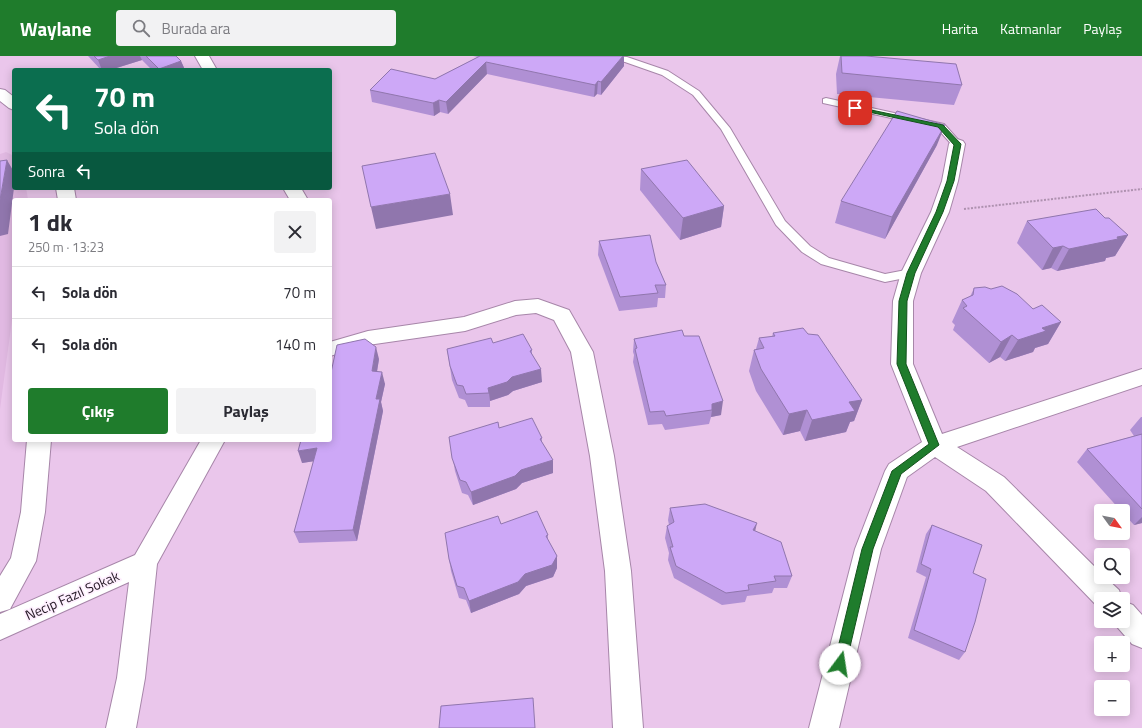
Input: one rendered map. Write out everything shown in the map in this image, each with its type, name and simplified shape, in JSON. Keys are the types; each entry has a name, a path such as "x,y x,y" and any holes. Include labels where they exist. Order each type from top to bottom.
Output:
{"street":[{"path":"202,56 209,68"},
{"path":"0,93 12,103"},
{"path":"957,144 950,181 940,212 911,273 903,301 902,364 934,445 995,484 1102,592"},
{"path":"332,349 368,338 466,324 515,308 538,306 562,315 582,352 602,456 618,571 628,728"},
{"path":"824,728 868,549 897,471 934,445 1142,377"},
{"path":"0,600 23,561 33,512 39,442"},
{"path":"121,728 131,678 144,563 213,442"},
{"name":"Necip Fazıl Sokak","path":"0,627 144,563"},
{"path":"1130,622 1142,635"}],"lane":[{"path":"605,56 627,60 665,73 696,93 725,128 780,223 806,250 825,260 885,278 911,273"},
{"path":"826,102 940,126 957,144"}],"path":[{"path":"940,212 1142,189"}],"shaded area":[{"path":"6,152 12,155 12,190 26,190 28,198 12,198 12,320 0,409 0,154"}],"building":[{"path":"94,56 110,56 98,60"},
{"path":"146,56 176,56 181,61 162,68 158,68"},
{"path":"480,56 623,56 601,82 598,81 595,85 486,62 446,102 439,100 433,103 370,90 391,69 435,79"},
{"path":"841,56 866,56 956,64 962,85 842,73"},
{"path":"897,111 945,125 892,217 841,201"},
{"path":"435,153 450,194 371,207 362,166"},
{"path":"7,160 0,200 0,161"},
{"path":"687,160 724,206 683,218 641,169"},
{"path":"1096,209 1105,218 1109,218 1128,235 1117,237 1118,239 1069,249 1063,246 1053,248 1027,221"},
{"path":"650,235 656,262 666,285 655,285 658,293 620,297 599,241"},
{"path":"1002,286 1017,294 1033,309 1042,305 1061,322 1042,328 1046,331 1018,340 1012,335 1001,342 963,308 967,306 962,300 973,295 974,288 985,287 991,289"},
{"path":"803,328 808,334 818,335 862,400 849,402 855,411 812,420 807,410 789,414 761,369 754,350 764,348 759,338 775,336 773,333"},
{"path":"682,330 684,336 699,336 723,401 712,404 712,410 666,416 664,411 650,412 634,339"},
{"path":"523,334 532,350 530,351 541,369 512,377 507,382 488,388 489,393 466,394 463,386 457,385 450,366 447,349 491,338 493,343"},
{"path":"365,339 376,347 372,371 382,372 376,399 380,399 353,530 294,532 317,448 298,451 300,442 332,442 332,368 337,345"},
{"path":"532,418 542,438 540,439 553,460 521,470 515,476 471,492 466,482 460,480 452,458 449,437 498,422 499,428"},
{"path":"1142,434 1142,509 1087,449"},
{"path":"705,504 757,523 753,530 781,542 792,576 774,576 776,581 748,585 749,590 726,593 676,566 670,547 673,547 667,526 674,522 670,508"},
{"path":"537,511 548,535 546,536 557,556 552,565 525,574 518,582 469,601 464,588 457,586 449,559 445,533 498,516 501,524"},
{"path":"932,525 982,545 973,573 986,579 975,622 965,652 914,630 931,569 921,564"},
{"path":"533,698 535,728 439,728 441,706"}],"route":[{"path":"840,664 868,549 897,471 934,445 902,364 903,301 911,273 940,212 950,181 957,144 940,126 855,108"}]}
